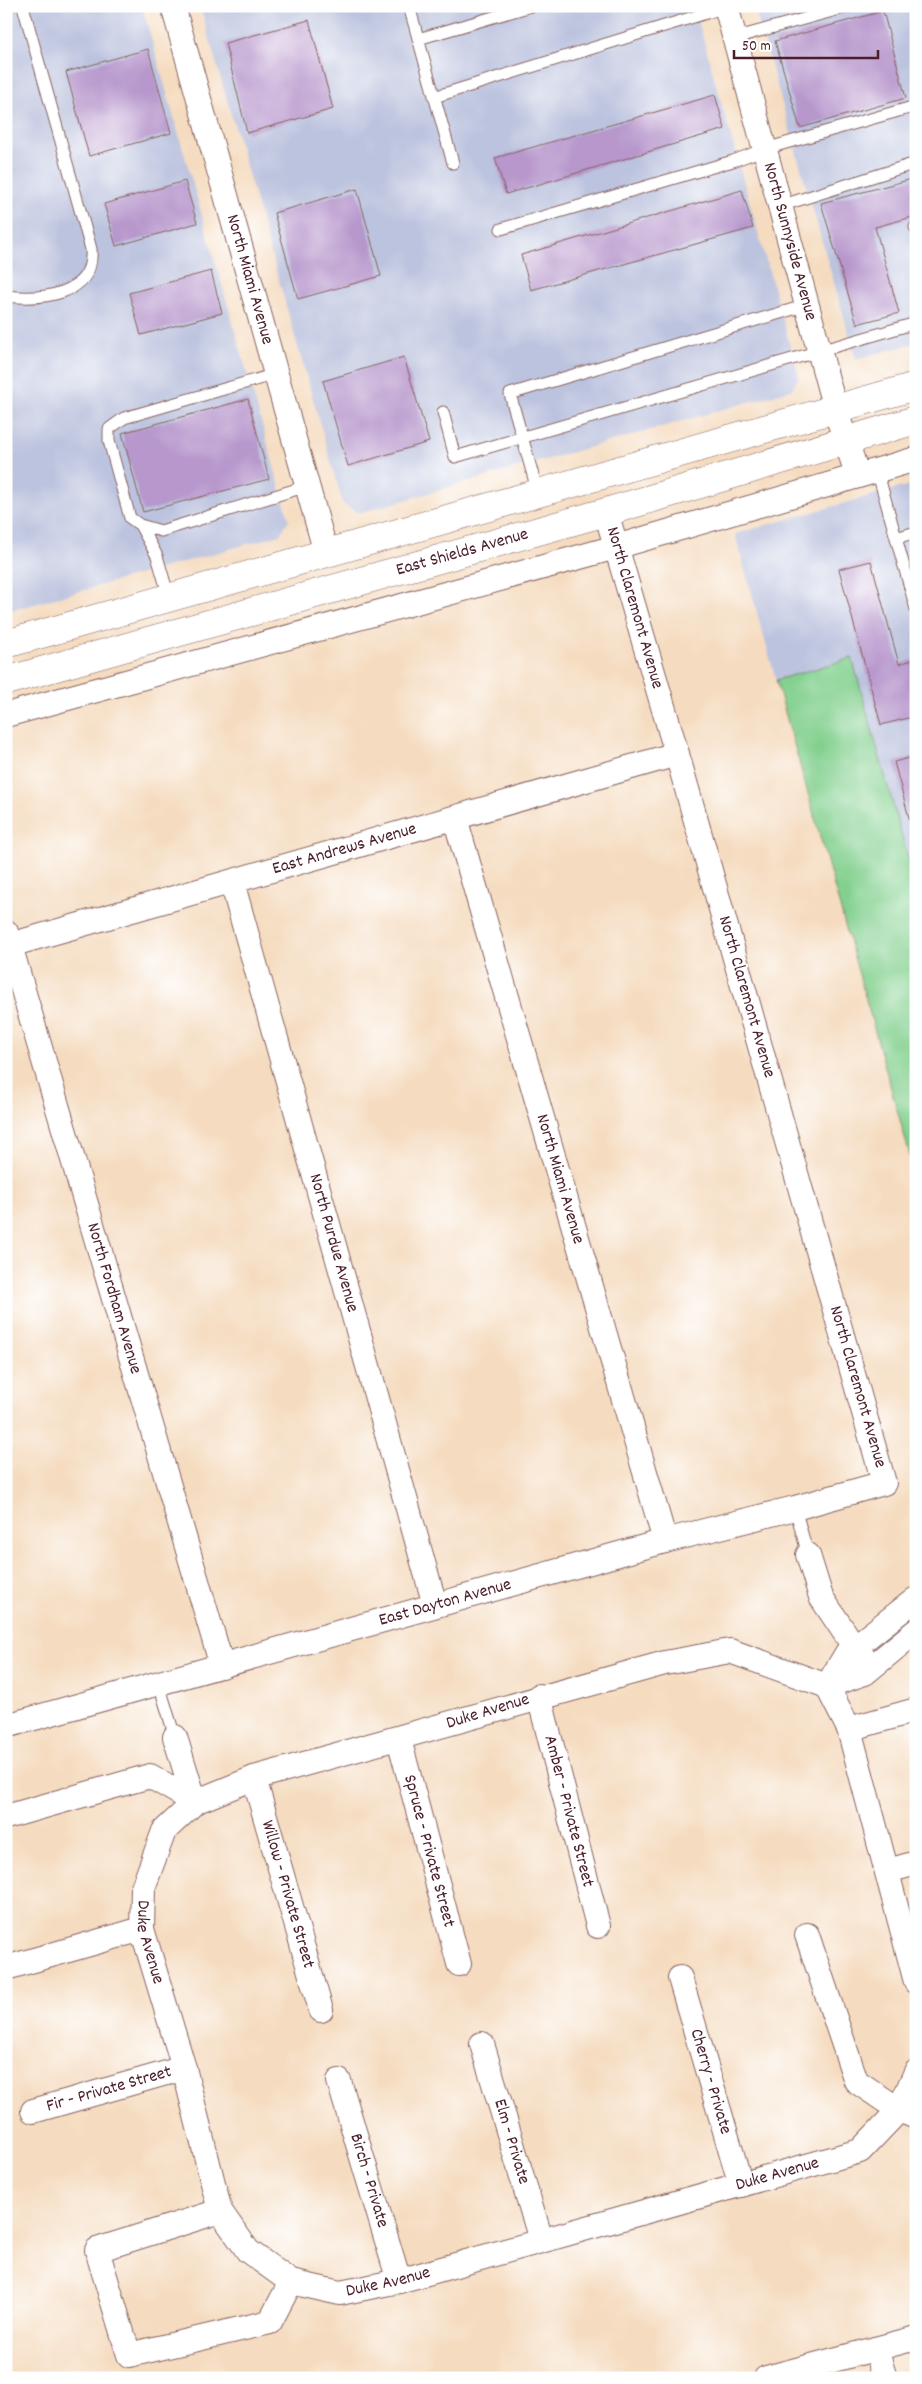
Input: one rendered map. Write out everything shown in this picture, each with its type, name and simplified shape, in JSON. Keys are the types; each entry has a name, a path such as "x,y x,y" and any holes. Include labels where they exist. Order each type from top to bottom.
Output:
{"main road":[{"name":"East Shields Avenue","path":"6,644 166,586 326,554 916,386"},
{"name":"East Shields Avenue","path":"6,681 606,512 916,420"}],"street":[{"name":"North Miami Avenue","path":"173,6 326,554"},
{"name":"North Sunnyside Avenue","path":"726,6 835,409 846,440 867,473"},
{"name":"East Shields Avenue","path":"6,715 616,547 916,459"},
{"name":"North Claremont Avenue","path":"606,512 678,754 884,1483"},
{"name":"East Andrews Avenue","path":"8,939 232,882 678,754"},
{"name":"North Miami Avenue","path":"455,818 664,1541"},
{"name":"North Purdue Avenue","path":"232,882 435,1605"},
{"name":"North Fordham Avenue","path":"8,939 222,1666"},
{"name":"East Dayton Avenue","path":"6,1726 664,1541 884,1483"},
{"path":"808,1555 821,1597 855,1648 872,1666"},
{"path":"827,1686 847,1652 855,1648 916,1598"},
{"path":"827,1686 865,1673 916,1631"},
{"name":"Duke Avenue","path":"827,1686 730,1650 665,1663 539,1696 399,1739 254,1778 195,1802 164,1831 143,1888 142,1929 184,2068 220,2211 248,2251 291,2282 340,2293 399,2281 860,2151 907,2114 916,2072"},
{"path":"827,1686 849,1728 916,1982"},
{"name":"Amber - Private Street","path":"539,1696 598,1926"},
{"path":"849,1728 916,1710"},
{"path":"175,1736 195,1802"},
{"name":"Spruce - Private Street","path":"399,1739 460,1964"},
{"path":"6,1817 150,1776 195,1802"},
{"name":"Willow - Private Street","path":"254,1778 321,2010"},
{"path":"888,1871 916,1863"},
{"path":"6,1968 142,1929"},
{"path":"807,1935 856,2081 907,2114"},
{"name":"Cherry - Private","path":"680,1978 741,2185"},
{"name":"Elm - Private","path":"482,2044 541,2240"},
{"name":"Fir - Private Street","path":"33,2111 184,2068"},
{"name":"Birch - Private","path":"339,2081 399,2281"},
{"path":"220,2211 97,2250 129,2355 270,2322 291,2282"},
{"path":"766,2378 916,2338"},
{"path":"876,2349 885,2378"}],"lane":[{"path":"6,296 28,298 52,295 76,286 85,277 92,260 91,249 23,6"},
{"path":"409,6 453,162"},
{"path":"418,39 530,6"},
{"path":"434,97 726,6"},
{"path":"734,38 851,6"},
{"path":"501,229 732,161 765,149 916,106"},
{"path":"780,206 916,163"},
{"path":"538,493 510,394 807,306"},
{"path":"443,412 455,457 916,323"},
{"path":"276,374 124,418 109,428 109,442 130,518 140,525 162,531 307,486"},
{"path":"867,473 896,538 916,609"},
{"path":"140,525 157,556 166,586"},
{"path":"896,538 916,532"},
{"path":"795,1508 808,1555"},
{"path":"159,1684 175,1736"}],"shaded area":[{"path":"6,6 142,6 289,519 280,535 6,612"},
{"path":"200,6 694,6 799,377 791,390 359,513 343,504"},
{"path":"754,6 916,6 916,343 856,359"},
{"path":"916,483 916,887 851,658 776,680 735,534"}],"green space":[{"path":"852,658 916,887 916,1177 776,680"}],"building":[{"path":"883,11 906,98 800,128 775,41"},
{"path":"309,20 333,109 247,133 225,43"},
{"path":"148,49 171,133 89,156 66,72"},
{"path":"715,95 725,129 506,194 495,158"},
{"path":"916,178 916,216 875,227 899,313 857,324 821,203"},
{"path":"185,181 197,223 116,246 104,204"},
{"path":"357,189 381,276 298,299 274,213"},
{"path":"742,190 753,228 531,290 521,255"},
{"path":"211,271 222,313 141,335 129,293"},
{"path":"404,357 429,442 348,466 323,381"},
{"path":"248,399 269,479 143,512 122,433"},
{"path":"871,561 899,664 916,659 916,716 881,725 839,569"},
{"path":"916,756 916,824 911,825 894,762"}]}
